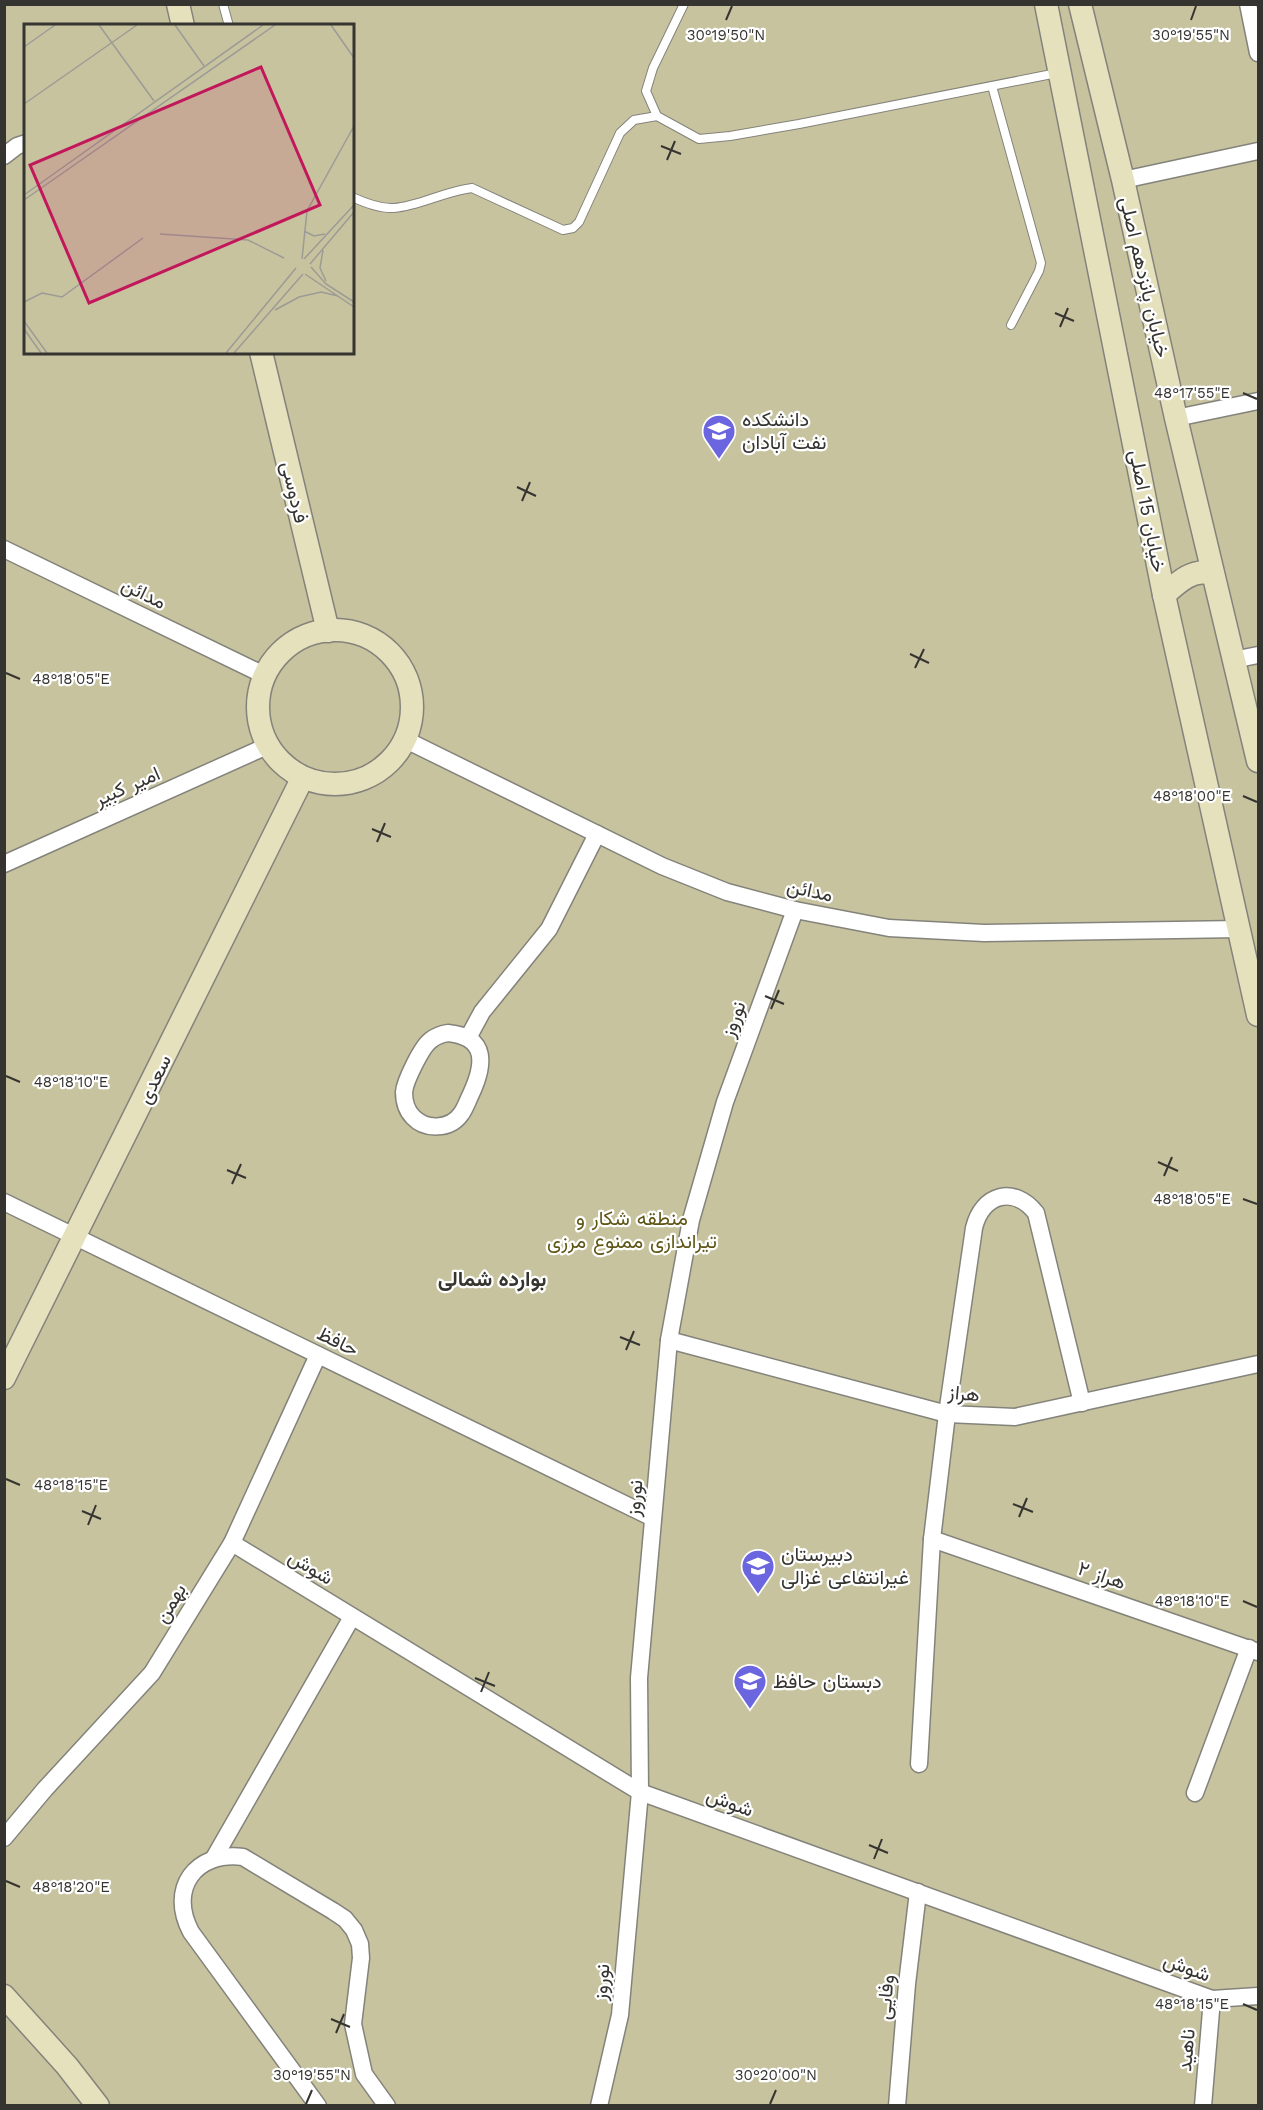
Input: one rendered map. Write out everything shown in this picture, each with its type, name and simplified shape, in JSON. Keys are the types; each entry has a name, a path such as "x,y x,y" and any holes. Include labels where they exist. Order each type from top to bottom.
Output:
{"main road":[{"path":"178,4 183,24"},
{"name":"خیابان 15 اصلی","path":"1046,4 1164,595 1258,1015"},
{"name":"خیابان پانزدهم اصلی","path":"1080,4 1258,761"},
{"name":"فردوسی","path":"261,354 328,631"},
{"path":"1164,595 1187,576 1208,572 1213,575"},
{"path":"344,630 367,636 388,650 403,669 411,692 412,716 406,740 392,760 373,776 350,784 326,785 303,779 282,765 267,746 259,723 258,699 264,675 278,655 297,639 320,631 328,631 344,630"},
{"name":"سعدی","path":"4,1378 303,779"},
{"path":"4,1996 67,2066 98,2106"}],"street":[{"path":"1248,4 1258,53"},
{"path":"4,156 24,144"},
{"path":"1123,180 1258,151"},
{"path":"1176,418 1258,401"},
{"name":"مدائن","path":"4,549 264,675"},
{"path":"1233,660 1258,655"},
{"name":"مدائن","path":"406,740 662,866 727,892 795,910 889,928 984,933 1240,929"},
{"name":"امیر کبیر","path":"4,864 267,746"},
{"path":"468,1038 482,1012 549,929 597,834"},
{"name":"نوروز","path":"599,2106 620,2015 640,1792 639,1678 669,1340 692,1220 722,1113 795,910"},
{"path":"448,1033 468,1038 480,1054 481,1064 480,1074 461,1115 453,1122 443,1126 433,1127 423,1124 407,1110 404,1099 405,1089 423,1048 439,1035 448,1033"},
{"path":"919,1764 932,1539 947,1414 976,1217 990,1201 1011,1196 1030,1205 1036,1213 1082,1403"},
{"name":"حافظ","path":"4,1202 653,1518"},
{"name":"هراز","path":"669,1340 947,1414 1015,1417 1258,1364"},
{"name":"بهمن","path":"4,1838 45,1789 152,1673 232,1543 318,1355"},
{"name":"هراز ۲","path":"932,1539 1254,1650"},
{"name":"شوش","path":"232,1543 640,1792 1212,1999 1258,1996"},
{"path":"214,1858 352,1617"},
{"path":"1195,1793 1254,1650"},
{"path":"318,2106 191,1932 184,1918 182,1904 184,1889 190,1876 200,1865 214,1858 228,1855 243,1857 339,1915 354,1930 360,1944 361,1958 352,2024 364,2074 387,2106"},
{"name":"وفایی","path":"897,2106 907,1984 918,1892"},
{"name":"ناهید","path":"1203,2106 1212,1999"}],"lane":[{"path":"223,4 228,24"},
{"path":"684,4 648,79 646,91 657,116 699,139 730,136 1061,72"},
{"path":"992,86 1041,262 1039,271 1011,325"},
{"path":"354,198 392,208 472,188 563,230 573,228 579,222 620,133 634,120 657,116"}],"green space":[{"name":"منطقه شکار و تیراندازی ممنوع مرزی","path":"5,5 1258,5 1258,2105 5,2106"}],"place":[{"name":"دانشکده نفت آبادان","path":"719,460"},
{"name":"دبیرستان غیرانتفاعی غزالی","path":"758,1595"},
{"name":"دبستان حافظ","path":"750,1710"}],"district":[{"name":"بوارده شمالی","path":"492,1278"}]}
